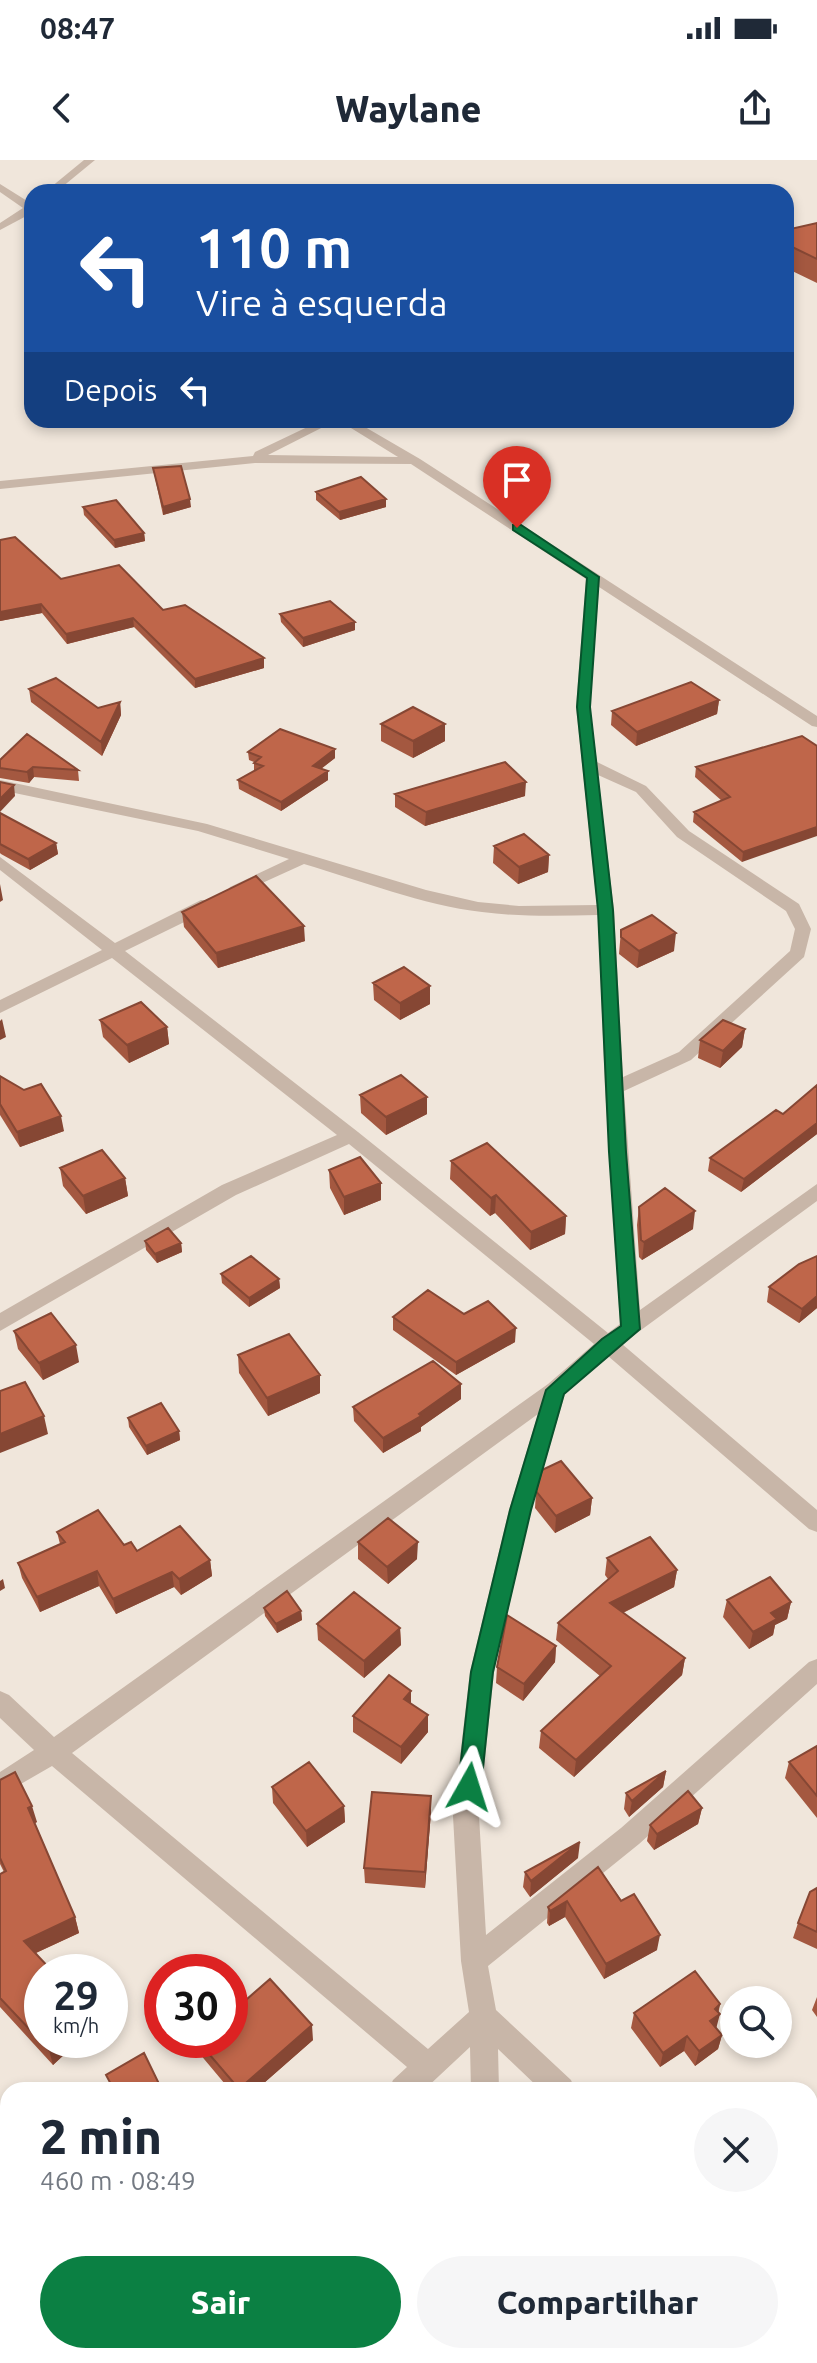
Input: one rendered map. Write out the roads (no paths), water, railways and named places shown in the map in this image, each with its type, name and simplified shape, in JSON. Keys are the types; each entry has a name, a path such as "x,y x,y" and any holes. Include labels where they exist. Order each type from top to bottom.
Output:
{"street":[{"path":"60,184 90,160"},
{"path":"0,187 24,203"},
{"path":"0,227 24,212"},
{"path":"248,460 314,428"},
{"path":"358,428 416,462 817,723"},
{"path":"0,485 248,460 327,456 416,462"},
{"path":"593,577 583,707 606,910 614,1088 631,1329"},
{"path":"590,765 641,789 683,834 793,908 803,929 798,953 685,1056 614,1088"},
{"path":"0,785 201,827 422,894 478,907 519,911 606,910"},
{"path":"0,1007 301,859"},
{"path":"0,862 351,1136 608,1344 817,1523"},
{"path":"0,1323 229,1190 351,1136"},
{"path":"0,1785 53,1752 556,1390 608,1344 817,1191"},
{"path":"485,2082 483,2017 474,1961 466,1816 482,1672 520,1510 556,1390"},
{"path":"474,1961 630,1836 817,1669"},
{"path":"0,1702 53,1752 428,2067"},
{"path":"412,2082 483,2017"},
{"path":"483,2017 552,2082"}]}
